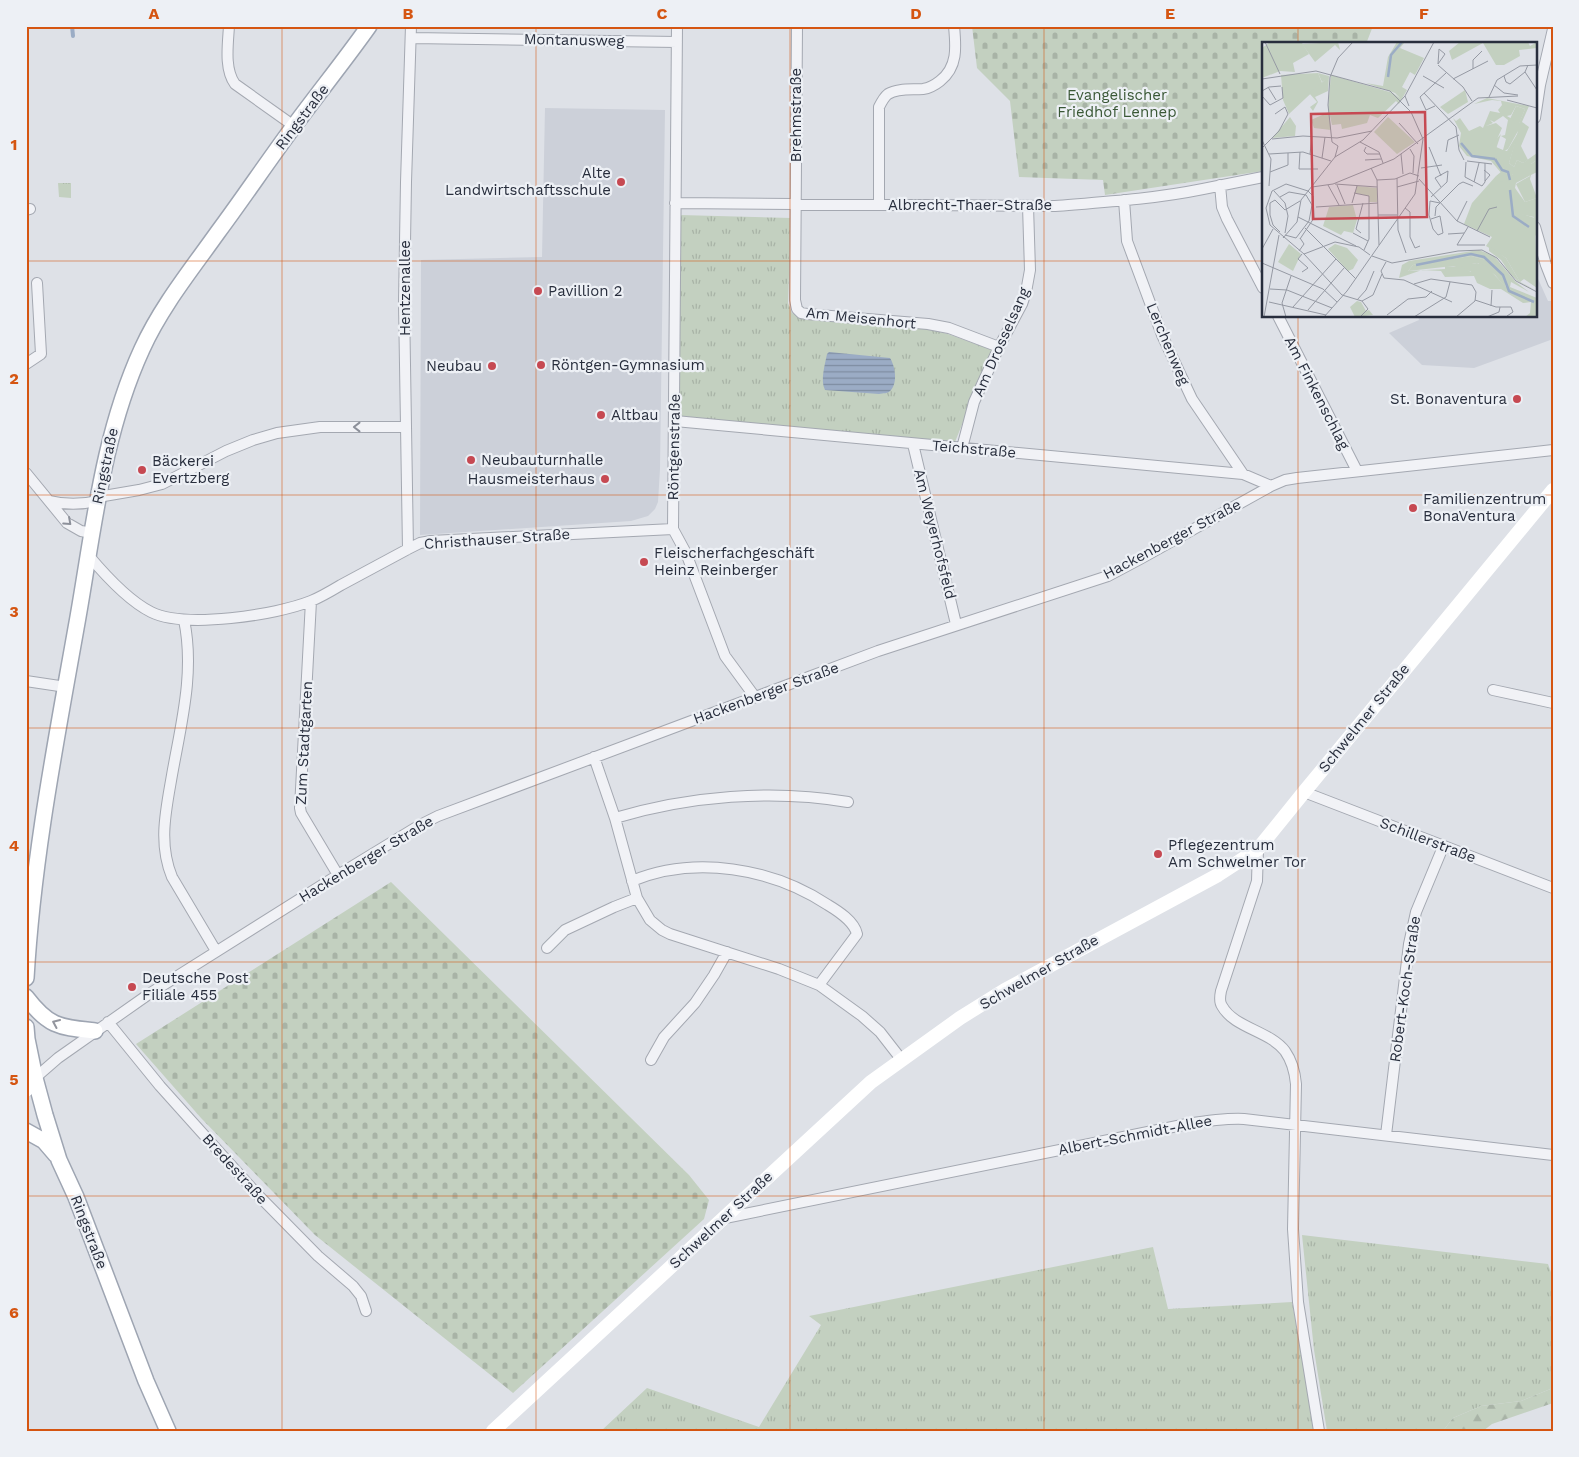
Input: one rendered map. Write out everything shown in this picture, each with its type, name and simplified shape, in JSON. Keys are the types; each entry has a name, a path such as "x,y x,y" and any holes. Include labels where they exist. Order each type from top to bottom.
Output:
{"main road":[{"name":"Ringstraße","path":"26,978 34,884 66,687 98,499 110,437 118,412 142,349 170,300 294,126 370,26"},
{"path":"26,997 40,1015 58,1026 95,1031"},
{"name":"Ringstraße","path":"26,1027 29,1083 45,1115 59,1160 146,1381 168,1431"},
{"path":"26,1131 44,1141 59,1160"}],"street":[{"path":"230,26 228,60 235,84 294,126"},
{"name":"Hentzenallee","path":"408,549 404,304 411,26"},
{"name":"Röntgenstraße","path":"677,26 673,529 686,553 725,656 755,697"},
{"name":"Brehmstraße","path":"796,204 797,26"},
{"path":"879,204 879,108 887,95 896,91 925,89 934,86 942,80 953,64 955,47 954,26"},
{"path":"1536,112 1544,64 1553,29"},
{"name":"Montanusweg","path":"412,38 677,42"},
{"name":"Albrecht-Thaer-Straße","path":"675,203 1055,206 1124,200 1203,189 1262,177"},
{"path":"1220,185 1222,206 1262,286"},
{"name":"Lerchenweg","path":"1124,200 1127,241 1162,334 1192,399 1243,474"},
{"name":"Am Meisenhort","path":"796,204 795,300 799,312 928,324 949,328 999,347"},
{"name":"Am Drosselsang","path":"962,448 974,402 999,347 1022,304 1026,292 1030,270 1028,206"},
{"path":"1536,230 1553,284"},
{"path":"26,364 41,354 37,283"},
{"name":"Am Finkenschlag","path":"1279,318 1357,471"},
{"name":"Teichstraße","path":"675,421 1243,474 1261,480 1271,486"},
{"path":"50,501 64,504 81,504 162,484 226,451 253,440 277,434 320,427 406,427"},
{"name":"Am Weyerhofsfeld","path":"913,444 956,624"},
{"name":"Hackenberger Straße","path":"29,1083 58,1058 95,1031 216,951 420,825 438,816 878,650 1108,576 1285,480 1553,450"},
{"path":"26,473 67,523 81,531 92,533"},
{"name":"Schwelmer Straße","path":"493,1431 840,1109 901,1059 960,1018 1005,990 1218,875 1258,849 1553,490"},
{"name":"Christhauser Straße","path":"89,556 104,574 142,606 161,615 184,620 265,613 311,601 408,549 430,541 673,529"},
{"name":"Zum Stadtgarten","path":"311,601 300,808 301,813 338,875"},
{"path":"184,620 189,656 186,696 165,815 164,844 167,864 172,877 216,951"},
{"path":"26,680 66,687"},
{"path":"1493,690 1553,703"},
{"path":"594,757 615,818 637,898 650,920 662,930 678,937 779,968 819,984 880,1032 901,1059"},
{"name":"Schillerstraße","path":"1304,792 1553,888"},
{"path":"615,818 656,808 727,798 815,797 848,802"},
{"name":"Robert-Koch-Straße","path":"1386,1135 1409,944 1416,912 1443,847"},
{"path":"1258,849 1256,881 1221,991 1220,1001 1222,1007 1234,1018 1276,1043 1285,1051 1294,1070 1296,1084 1293,1229 1298,1302 1319,1431"},
{"path":"632,881 648,874 667,870 695,867 724,868 778,879 811,894 833,908 852,924 857,934 819,984"},
{"path":"547,948 565,930 637,898"},
{"path":"651,1060 664,1037 695,1002 714,976 727,952"},
{"name":"Bredestraße","path":"108,1022 160,1086 256,1193 318,1256 353,1286 361,1296 366,1311"},
{"name":"Albert-Schmidt-Allee","path":"722,1219 1187,1124 1231,1118 1553,1155"}],"shaded area":[{"name":"Röntgen-Gymnasium","path":"545,108 665,110 658,502 655,509 648,516 631,521 420,535 421,260 542,257"},
{"path":"1536,274 1548,301 1551,301 1553,306 1553,339 1474,368 1422,365 1389,333 1419,320 1418,318 1536,318"}],"green space":[{"name":"Evangelischer Friedhof Lennep","path":"972,26 1373,26 1367,42 1262,42 1262,171 1105,195 1103,180 1019,177 1010,101 977,68"},
{"path":"58,183 71,183 71,198 59,197"},
{"path":"680,215 791,218 788,303 792,313 801,318 927,329 948,334 992,350 955,442 680,417"},
{"path":"391,882 689,1175 709,1200 704,1219 513,1393 315,1235 201,1118 136,1044"},
{"path":"1302,1235 1548,1264 1553,1278 1553,1388 1521,1401 1481,1406 1453,1418 1443,1431 1327,1431 1314,1350"},
{"path":"1153,1247 1168,1309 1292,1302 1316,1431 601,1431 647,1388 759,1427 821,1325 809,1316"},
{"path":"1553,1388 1553,1403 1492,1424 1483,1431 1443,1431 1453,1418 1481,1406 1521,1401"}],"water":[{"path":"829,352 890,358 895,374 893,387 888,392 879,394 825,390 823,372"}],"waterway":[{"path":"72,26 73,36"}],"place":[{"name":"Alte Landwirtschaftsschule","path":"621,182"},
{"name":"Pavillion 2","path":"538,291"},
{"name":"Röntgen-Gymnasium","path":"541,365"},
{"name":"Neubau","path":"492,366"},
{"name":"St. Bonaventura","path":"1517,399"},
{"name":"Altbau","path":"601,415"},
{"name":"Neubauturnhalle","path":"471,460"},
{"name":"Bäckerei Evertzberg","path":"142,470"},
{"name":"Hausmeisterhaus","path":"605,479"},
{"name":"Familienzentrum BonaVentura","path":"1413,508"},
{"name":"Fleischerfachgeschäft Heinz Reinberger","path":"644,562"},
{"name":"Pflegezentrum Am Schwelmer Tor","path":"1158,854"},
{"name":"Deutsche Post Filiale 455","path":"132,987"}]}
